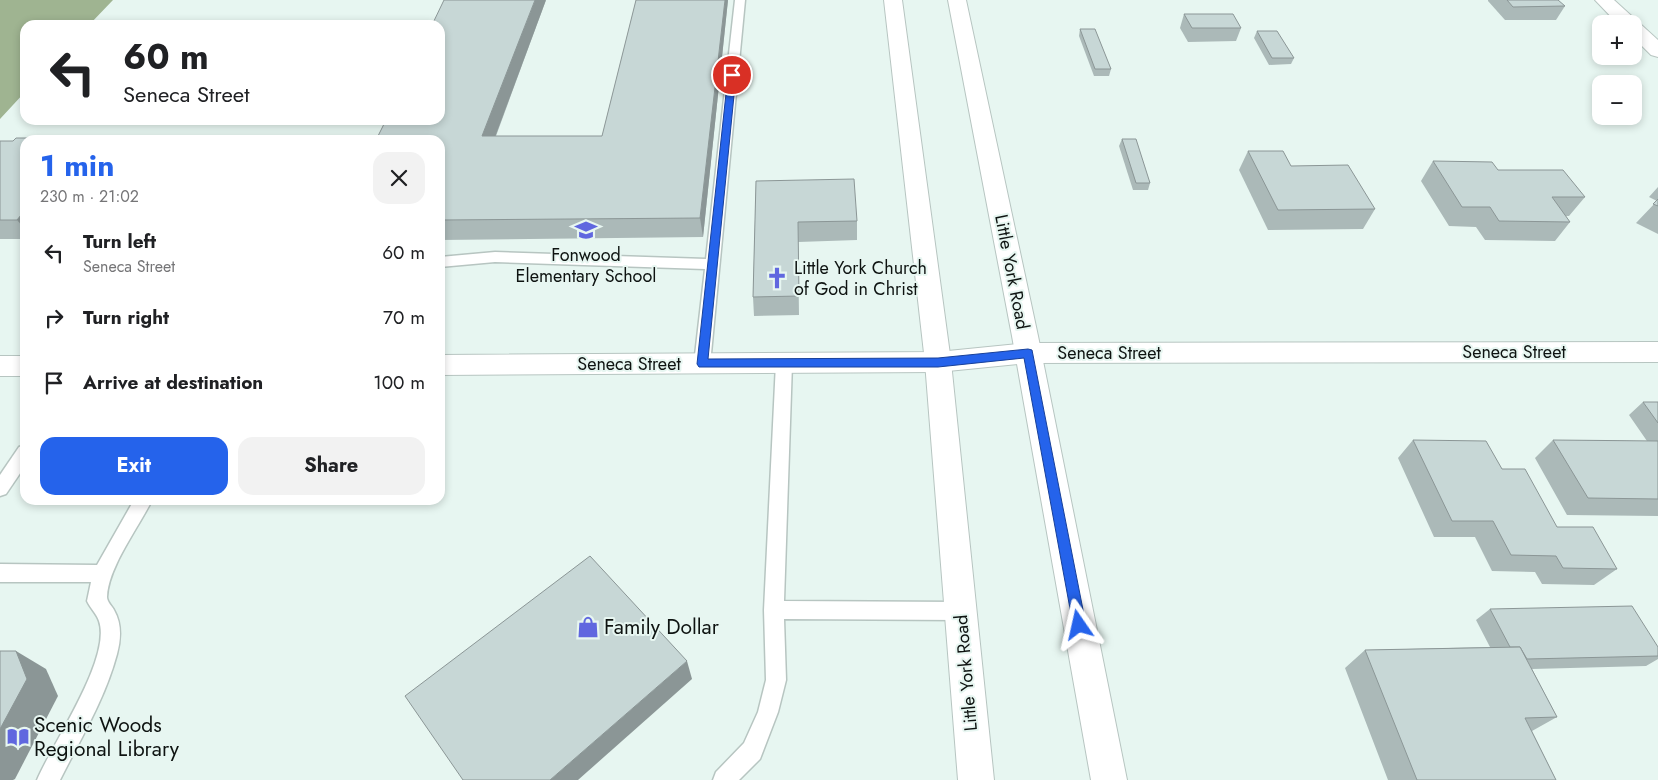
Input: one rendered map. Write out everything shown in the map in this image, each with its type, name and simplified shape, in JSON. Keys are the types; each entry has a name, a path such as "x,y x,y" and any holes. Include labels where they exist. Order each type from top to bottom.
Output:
{"main road":[{"name":"Little York Road","path":"893,0 938,362 976,780"},
{"name":"Little York Road","path":"957,0 1028,353 1109,780"},
{"path":"1604,0 1620,15"},
{"path":"1642,36 1658,51"},
{"name":"Seneca Street","path":"445,364 938,362 1028,353 1658,352"},
{"path":"0,366 20,366"}],"lane":[{"path":"702,364 740,0"},
{"path":"445,262 495,257 712,264"},
{"path":"724,780 752,751 768,712 776,680 774,610 784,363"},
{"path":"0,489 20,459"},
{"path":"48,780 102,671 111,638 110,620 97,601 102,574 140,505"},
{"path":"0,573 102,574"},
{"path":"774,610 960,611"}],"green space":[{"path":"0,0 113,0 94,20 20,20 20,97 0,119"}],"building":[{"path":"444,0 535,0 482,136 602,136 636,0 725,0 700,218 445,220 445,135 378,135 384,125 445,125 445,20 434,20"},
{"path":"1507,0 1558,0 1565,6 1513,7"},
{"path":"1184,14 1233,14 1241,28 1192,28"},
{"path":"1080,29 1095,29 1111,69 1095,69"},
{"path":"1257,31 1277,31 1294,58 1272,58"},
{"path":"16,138 20,138 20,216 17,220 0,220 0,141 13,141"},
{"path":"1122,139 1136,139 1150,183 1136,183"},
{"path":"1248,151 1283,151 1291,166 1348,165 1375,209 1278,210"},
{"path":"1433,161 1492,162 1498,170 1563,170 1585,197 1552,197 1570,222 1499,221 1490,207 1462,207"},
{"name":"Little York Church of God in Christ","path":"854,179 857,221 798,222 799,296 753,297 756,181"},
{"path":"1658,199 1658,206 1653,204"},
{"path":"1643,402 1658,402 1658,423"},
{"path":"1413,440 1486,441 1502,469 1525,469 1557,527 1593,527 1617,569 1563,568 1556,556 1511,555 1493,521 1452,521"},
{"path":"1553,440 1658,441 1658,499 1588,498"},
{"name":"Family Dollar","path":"590,556 687,661 550,780 463,780 405,696"},
{"path":"1632,606 1658,647 1658,656 1527,659 1520,647 1510,647 1490,609"},
{"path":"1520,647 1557,717 1525,718 1556,780 1417,780 1365,650"},
{"path":"0,651 16,651 27,679 0,729"}],"place":[{"name":"Fonwood Elementary School","path":"586,230"},
{"name":"Little York Church of God in Christ","path":"777,278"},
{"name":"Family Dollar","path":"588,627"},
{"name":"Scenic Woods Regional Library","path":"18,737"}],"route":[{"path":"732,75 702,364 938,362 1028,353 1079,625"}]}
